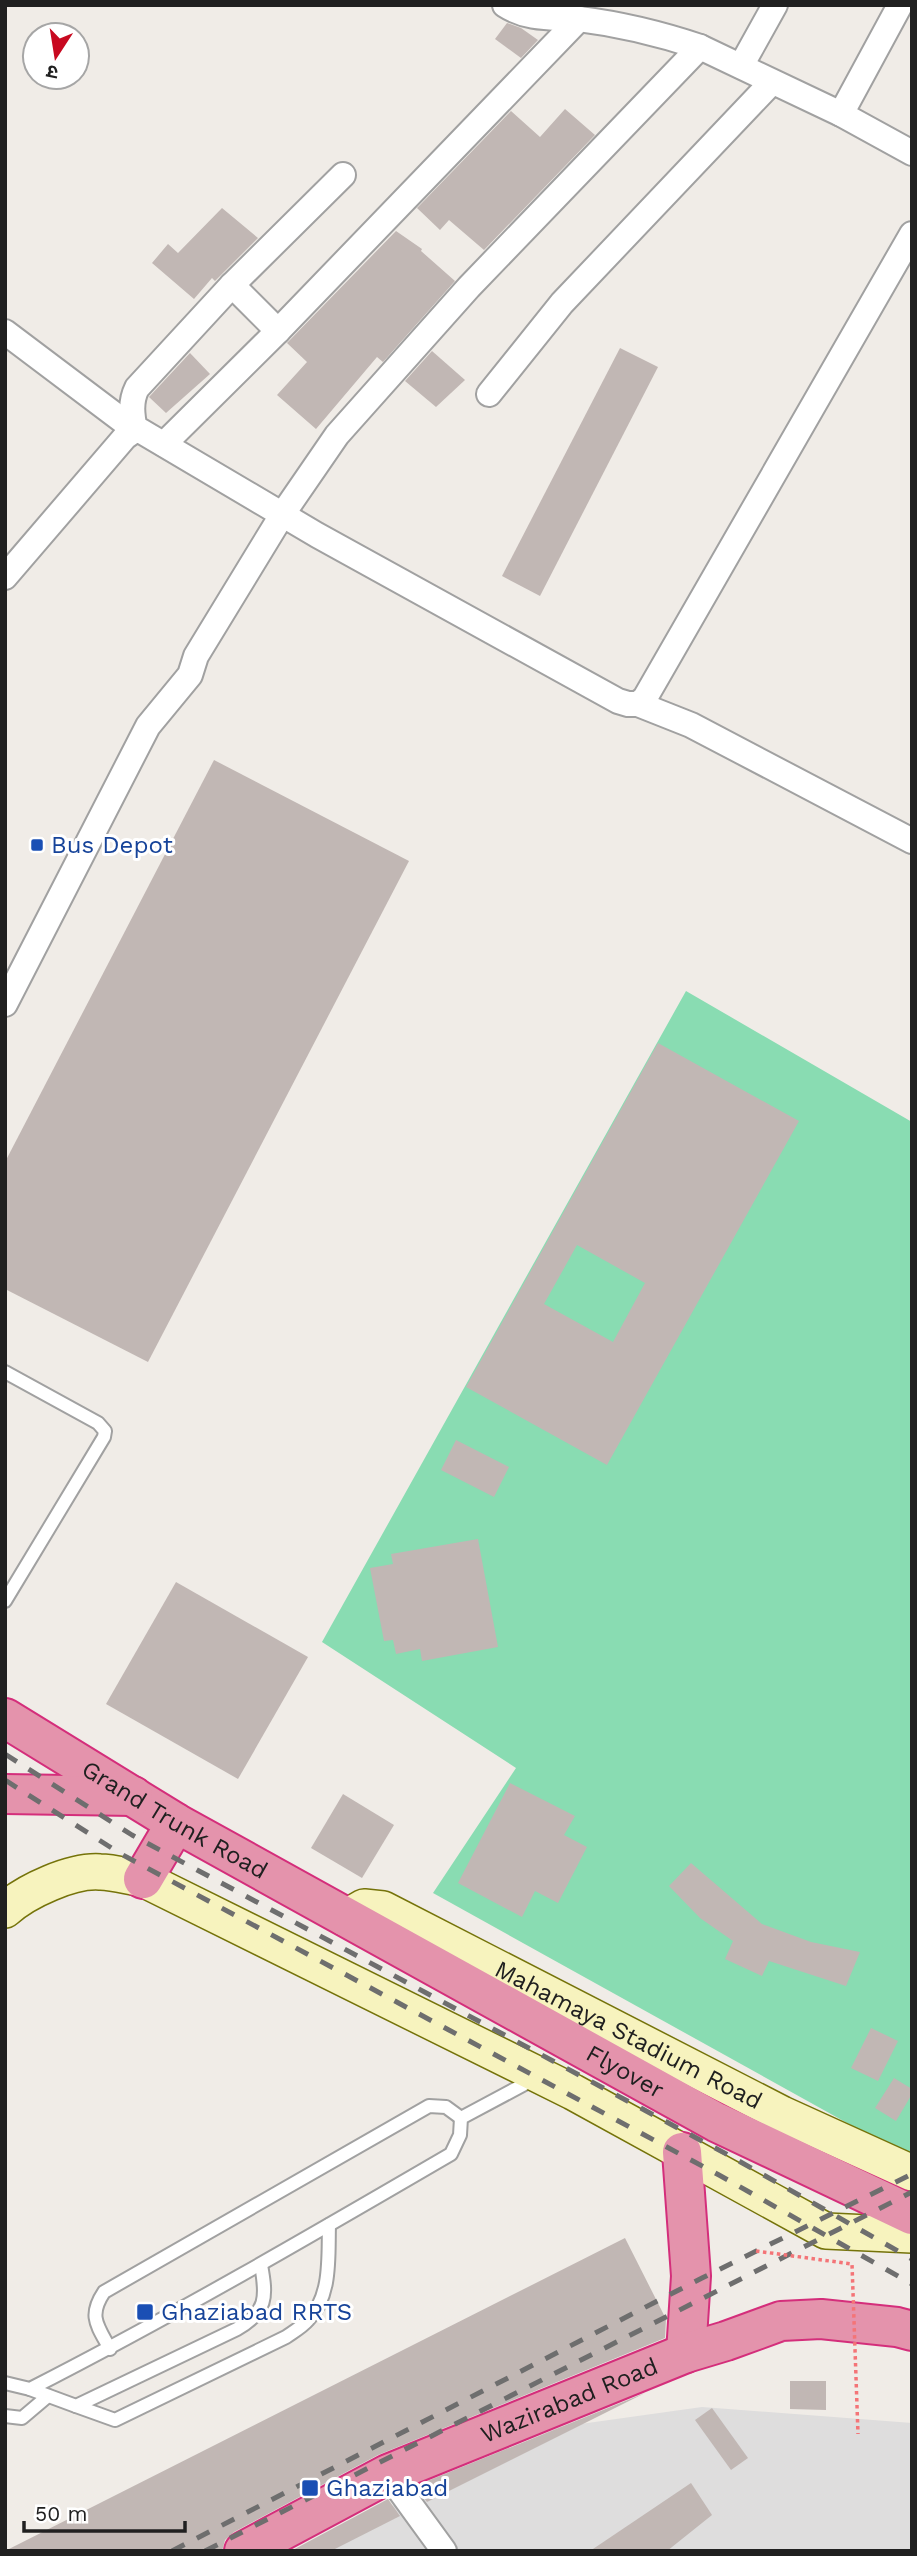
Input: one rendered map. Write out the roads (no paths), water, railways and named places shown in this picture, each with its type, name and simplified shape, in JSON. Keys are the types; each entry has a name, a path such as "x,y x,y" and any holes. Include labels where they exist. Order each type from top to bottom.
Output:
{"highway":[{"name":"Grand Trunk Road","path":"5,1718 176,1824 356,1924"},
{"path":"5,1794 134,1796"},
{"path":"143,1879 176,1824"},
{"name":"Flyover","path":"356,1924 716,2122 912,2215"},
{"path":"682,2152 691,2276 686,2353"},
{"name":"Wazirabad Road","path":"244,2551 388,2474 686,2353 781,2321 821,2319 907,2328"}],"main road":[{"path":"5,1910 15,1901 61,1879 80,1874 99,1871 143,1879 540,2076 826,2231 912,2235"},
{"name":"Mahamaya Stadium Road","path":"356,1924 364,1907 383,1909 782,2114 912,2173"}],"street":[{"path":"505,5 515,11 539,11 647,32 700,47 841,114 912,153"},
{"path":"741,66 775,5"},
{"path":"841,114 900,5"},
{"path":"164,444 278,331 579,19"},
{"path":"5,1004 148,726 190,675 196,656 282,515 337,435 469,287 700,47"},
{"path":"489,394 562,303 772,82"},
{"path":"135,429 131,408 137,388 232,285 343,175"},
{"path":"638,704 645,698 912,234"},
{"path":"232,285 278,331"},
{"path":"5,332 135,429 148,434 282,515 618,701 638,704 691,725 912,841"},
{"path":"5,577 125,437 135,429"},
{"path":"388,2474 444,2551"}],"lane":[{"path":"5,1372 98,1423 105,1432 5,1601"},
{"path":"461,2118 540,2076"},
{"path":"110,2349 94,2321 95,2305 104,2292 429,2106 446,2107 461,2118"},
{"path":"30,2389 110,2349 261,2265 451,2154 460,2135 461,2118"},
{"path":"5,2383 30,2389 115,2420 286,2337 310,2319 323,2297 328,2271 329,2225"},
{"path":"76,2406 255,2319 264,2301 261,2265"},
{"path":"5,2416 22,2418 48,2396"}],"railway":[{"path":"5,1754 132,1835 730,2156 912,2259"},
{"path":"5,1780 121,1854 719,2175 912,2284"},
{"path":"172,2551 702,2278 912,2174"},
{"path":"205,2551 912,2192"}],"place":[{"name":"Bus Depot","path":"37,845"},
{"name":"Ghaziabad RRTS","path":"145,2312"},
{"name":"Ghaziabad","path":"310,2488"}]}
